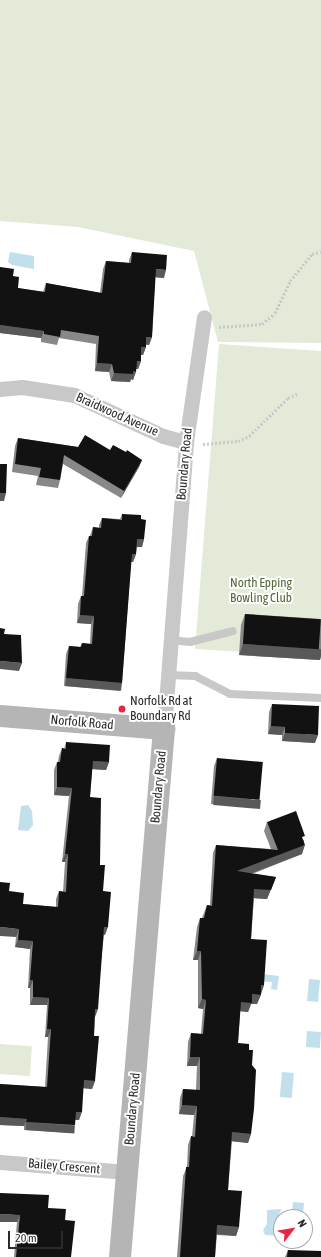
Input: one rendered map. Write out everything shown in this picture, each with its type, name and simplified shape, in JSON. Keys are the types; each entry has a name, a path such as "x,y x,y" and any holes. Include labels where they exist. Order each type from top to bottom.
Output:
{"street":[{"name":"Boundary Road","path":"120,1257 186,444 203,323"},
{"name":"Braidwood Avenue","path":"0,388 22,387 74,394 163,436 186,444"},
{"name":"Norfolk Road","path":"0,716 164,729"},
{"name":"Bailey Crescent","path":"0,1162 128,1172"}],"lane":[{"path":"170,640 196,641 233,631"},
{"path":"167,674 195,676 230,694 321,698"}],"path":[{"path":"203,323 262,324 275,313 290,281 312,254 321,251"},
{"path":"186,444 238,441 249,436 288,398 297,394"}],"green space":[{"path":"0,0 321,0 321,343 218,342 194,251 78,227 0,221"},
{"name":"North Epping Bowling Club","path":"219,344 321,351 321,657 195,649"},
{"path":"0,1044 32,1046 30,1076 0,1074"}],"water":[{"path":"10,252 34,256 34,269 12,265 8,262"},
{"path":"28,805 32,811 33,825 28,831 18,830 21,806"},
{"path":"253,973 279,976 277,990 271,989 272,982 252,981"},
{"path":"309,979 320,980 318,1002 307,1001"},
{"path":"307,1031 321,1032 320,1048 306,1047"},
{"path":"282,1072 294,1073 292,1098 280,1097"},
{"path":"293,1202 304,1203 303,1209 292,1209"},
{"path":"267,1210 273,1210 273,1236 265,1235 263,1230 267,1224"}],"building":[{"path":"132,252 167,255 166,270 156,269 152,337 146,337 146,347 141,347 141,361 137,361 136,372 133,371 133,374 114,373 112,364 97,363 99,336 61,330 60,337 44,334 44,331 0,325 0,267 14,269 13,276 19,277 18,288 45,292 46,283 102,293 106,261 131,263"},
{"path":"85,435 110,450 113,445 126,452 127,450 142,460 124,491 64,455 60,480 39,477 41,468 15,464 18,438 78,447"},
{"path":"0,464 7,464 6,493 0,493"},
{"path":"122,514 141,515 141,519 146,520 144,539 137,539 136,554 132,554 122,683 66,678 69,646 81,647 82,643 92,644 94,616 80,615 81,596 84,596 89,536 92,536 93,527 101,528 102,518 122,520"},
{"path":"245,614 321,619 319,649 243,644"},
{"path":"0,628 5,629 4,634 21,635 22,663 0,661"},
{"path":"272,704 319,706 318,735 285,733 285,727 271,726"},
{"path":"66,742 110,745 109,762 93,761 90,797 101,798 100,865 105,865 103,891 111,892 108,927 104,927 98,1009 95,1009 94,1036 99,1036 95,1081 84,1080 82,1112 76,1112 75,1125 26,1122 27,1119 0,1117 0,1084 47,1087 51,1029 47,1029 49,998 33,997 33,980 30,980 33,941 18,940 19,929 0,927 0,882 10,883 9,891 24,893 23,904 58,907 59,891 66,892 68,854 65,854 72,788 57,787 57,762 60,762 62,748 66,749"},
{"path":"217,758 263,762 260,800 214,796"},
{"path":"296,811 305,836 302,837 305,845 237,871 276,877 271,890 254,889 251,939 267,940 264,985 261,985 261,995 252,994 252,1003 241,1002 238,1043 249,1044 249,1050 253,1050 252,1065 256,1070 251,1134 232,1132 228,1190 242,1191 239,1227 217,1225 215,1257 180,1257 186,1167 189,1167 191,1136 195,1137 197,1106 182,1105 183,1089 200,1090 200,1057 190,1057 191,1033 203,1034 206,1000 202,999 201,951 197,951 200,918 204,918 207,905 212,906 216,845 278,850 267,822"},
{"path":"0,1193 49,1195 48,1208 66,1209 65,1220 75,1221 71,1257 16,1257 20,1215 0,1214"},
{"path":"288,1250 321,1251 321,1257 287,1257"}],"place":[{"name":"Norfolk Rd at Boundary Rd","path":"122,709"}]}
